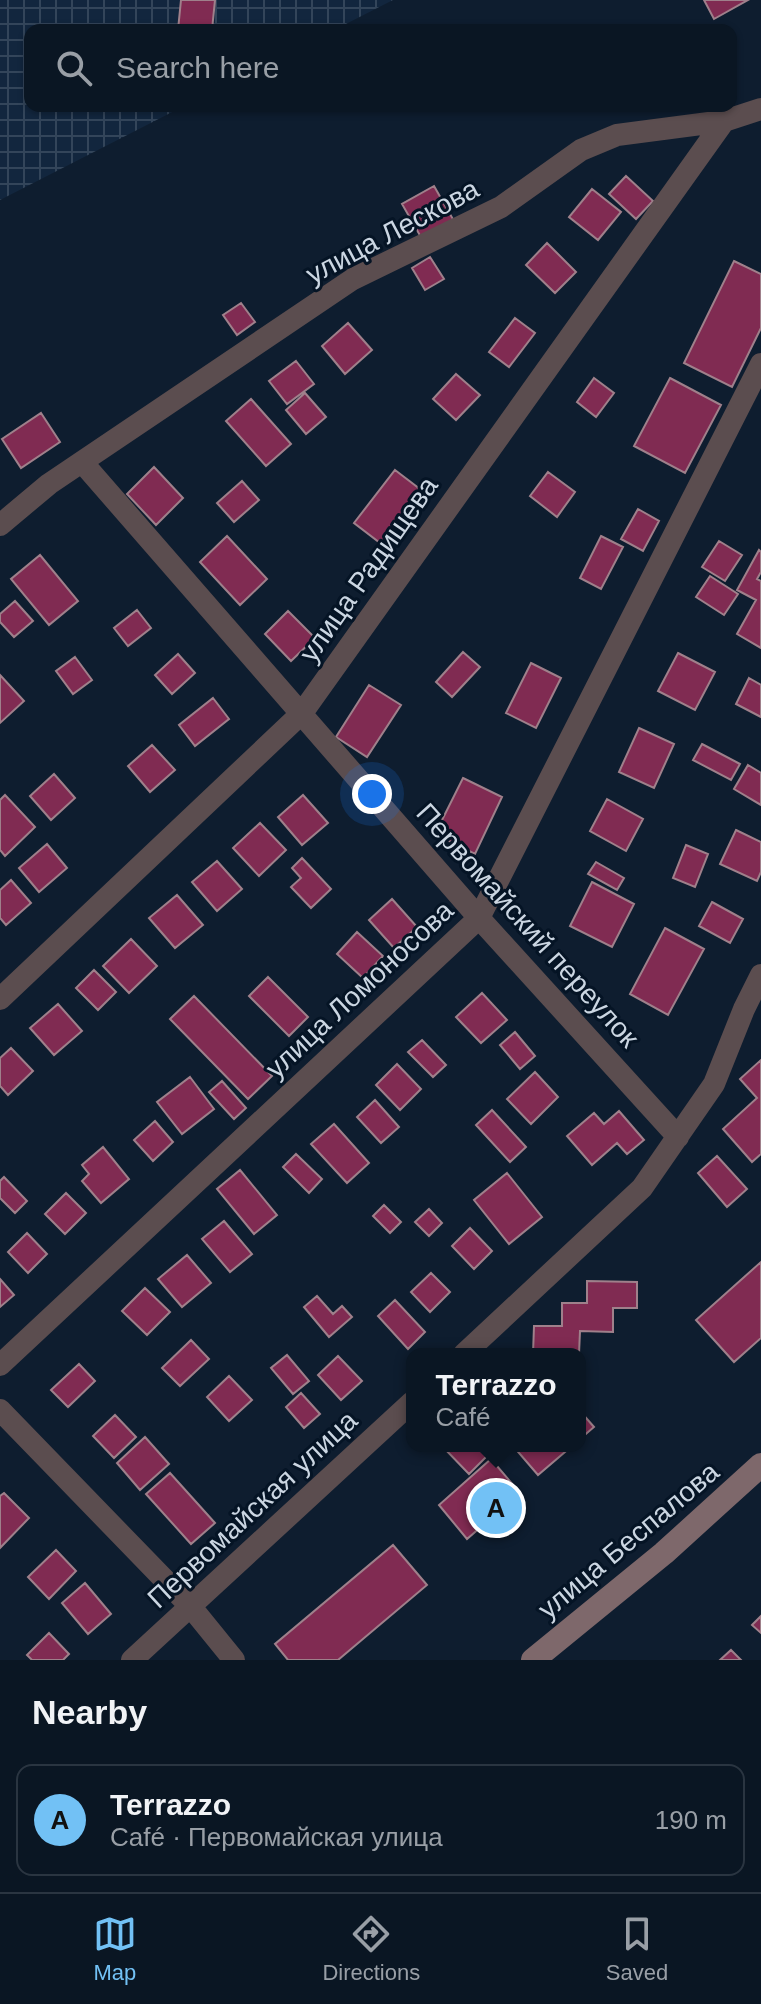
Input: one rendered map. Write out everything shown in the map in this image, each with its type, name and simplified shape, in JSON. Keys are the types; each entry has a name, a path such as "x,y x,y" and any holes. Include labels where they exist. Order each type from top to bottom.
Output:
{"main road":[{"name":"улица Беспалова","path":"533,1660 664,1553 761,1465"}],"street":[{"name":"улица Лескова","path":"0,525 49,484 353,279 501,207 581,150 617,135 724,121 761,109"},
{"name":"улица Радищева","path":"0,999 302,713 724,121"},
{"name":"улица Ломоносова","path":"0,1365 479,918 761,364"},
{"name":"Первомайский переулок","path":"82,462 479,918 678,1137"},
{"path":"470,1348 642,1188 714,1084 761,975"},
{"name":"Первомайская улица","path":"132,1660 406,1408"},
{"path":"0,1410 191,1607 234,1660"}],"shaded area":[{"path":"0,0 393,0 346,24 24,24 24,112 172,112 0,200"}],"building":[{"path":"181,0 215,0 213,24 179,24"},
{"path":"704,0 748,0 714,19"},
{"path":"626,176 653,201 636,219 609,194"},
{"path":"434,186 454,221 422,239 402,204"},
{"path":"592,189 621,212 598,240 569,217"},
{"path":"547,243 576,272 555,293 526,265"},
{"path":"430,257 444,279 425,290 412,268"},
{"path":"734,261 761,274 761,328 732,387 684,363"},
{"path":"241,303 255,322 237,335 223,315"},
{"path":"515,318 535,333 509,367 489,352"},
{"path":"348,323 372,350 345,374 322,346"},
{"path":"296,361 314,384 287,404 269,381"},
{"path":"456,374 480,395 456,420 433,399"},
{"path":"594,378 614,393 596,417 577,402"},
{"path":"670,378 721,405 685,473 634,446"},
{"path":"305,393 326,417 306,434 286,410"},
{"path":"251,399 291,444 266,466 226,421"},
{"path":"41,413 60,442 21,468 2,439"},
{"path":"154,467 183,498 156,525 127,494"},
{"path":"395,470 429,496 388,549 354,523"},
{"path":"548,472 575,492 557,517 530,496"},
{"path":"242,481 259,500 234,522 217,503"},
{"path":"638,509 659,521 643,551 621,539"},
{"path":"227,536 267,579 240,605 200,562"},
{"path":"601,536 623,547 601,589 580,578"},
{"path":"719,541 742,555 725,581 702,567"},
{"path":"759,550 761,572 757,579 761,581 761,648 737,634 756,600 737,590"},
{"path":"40,555 78,601 49,625 11,579"},
{"path":"710,576 738,594 724,615 696,597"},
{"path":"15,601 33,621 14,637 0,622 0,614"},
{"path":"137,610 151,628 128,646 114,628"},
{"path":"288,611 315,638 291,661 265,634"},
{"path":"463,652 480,667 452,697 436,682"},
{"path":"678,653 715,672 695,710 658,691"},
{"path":"178,654 195,673 172,694 155,675"},
{"path":"75,657 92,680 73,694 56,671"},
{"path":"531,663 561,678 536,728 506,713"},
{"path":"0,675 24,701 0,723"},
{"path":"749,678 761,685 761,717 736,704"},
{"path":"369,685 401,705 367,757 336,737"},
{"path":"213,698 229,719 195,746 179,725"},
{"path":"639,728 674,744 654,788 619,772"},
{"path":"702,744 740,764 731,780 693,760"},
{"path":"152,745 175,770 150,792 128,766"},
{"path":"748,765 761,773 761,805 734,789"},
{"path":"54,774 75,798 51,820 30,796"},
{"path":"463,778 502,797 475,854 435,834"},
{"path":"5,795 35,827 5,856 0,850 0,800"},
{"path":"303,795 328,823 302,845 278,817"},
{"path":"607,799 643,819 626,851 590,831"},
{"path":"260,823 286,850 259,876 233,848"},
{"path":"736,830 761,842 761,872 757,881 720,864"},
{"path":"47,844 67,868 39,892 19,868"},
{"path":"686,845 708,854 695,887 673,878"},
{"path":"302,858 331,889 311,908 291,887 301,878 292,868"},
{"path":"217,861 242,889 217,911 192,882"},
{"path":"596,862 624,878 617,890 588,874"},
{"path":"11,880 31,903 6,925 0,918 0,890"},
{"path":"592,882 634,904 612,947 570,926"},
{"path":"177,895 203,925 175,948 149,918"},
{"path":"392,899 417,927 394,948 369,920"},
{"path":"712,902 743,919 730,943 699,926"},
{"path":"665,928 704,949 668,1015 630,994"},
{"path":"357,932 383,956 363,978 337,954"},
{"path":"131,939 157,966 129,993 103,966"},
{"path":"94,970 116,992 98,1010 76,988"},
{"path":"268,977 308,1017 289,1036 249,996"},
{"path":"482,993 507,1020 481,1043 456,1017"},
{"path":"194,996 272,1076 248,1099 170,1019"},
{"path":"58,1004 82,1031 54,1055 30,1028"},
{"path":"515,1032 535,1056 520,1069 500,1045"},
{"path":"422,1040 446,1065 433,1077 408,1052"},
{"path":"11,1048 33,1071 8,1095 0,1086 0,1058"},
{"path":"761,1060 761,1154 752,1162 723,1129 757,1098 740,1079"},
{"path":"397,1064 421,1089 400,1110 376,1085"},
{"path":"535,1072 558,1097 531,1124 507,1099"},
{"path":"190,1077 214,1109 182,1134 157,1102"},
{"path":"222,1081 246,1108 234,1119 209,1092"},
{"path":"375,1100 399,1127 381,1143 357,1117"},
{"path":"492,1110 526,1147 510,1162 476,1125"},
{"path":"619,1111 644,1140 627,1154 617,1143 592,1165 567,1136 594,1113 604,1124"},
{"path":"155,1121 173,1142 153,1161 134,1140"},
{"path":"334,1124 369,1163 347,1183 311,1144"},
{"path":"103,1147 129,1179 101,1203 82,1181 89,1174 82,1165"},
{"path":"296,1154 322,1179 309,1193 283,1167"},
{"path":"717,1156 747,1189 727,1207 698,1173"},
{"path":"240,1170 277,1215 254,1234 217,1189"},
{"path":"507,1173 542,1217 509,1244 474,1200"},
{"path":"4,1177 27,1201 15,1213 0,1198 0,1181"},
{"path":"66,1193 86,1213 65,1234 45,1214"},
{"path":"384,1205 401,1222 390,1233 373,1216"},
{"path":"429,1209 442,1223 429,1236 415,1222"},
{"path":"224,1221 252,1254 230,1272 202,1239"},
{"path":"470,1228 492,1251 474,1269 452,1246"},
{"path":"27,1233 47,1254 28,1273 8,1252"},
{"path":"187,1255 211,1283 182,1307 158,1279"},
{"path":"761,1262 761,1338 734,1362 696,1320"},
{"path":"431,1273 450,1292 430,1312 411,1292"},
{"path":"0,1279 14,1295 0,1307"},
{"path":"587,1281 637,1282 637,1308 613,1308 613,1332 580,1331 579,1348 533,1348 534,1326 562,1326 562,1303 587,1303"},
{"path":"145,1288 170,1312 147,1335 122,1311"},
{"path":"317,1296 333,1314 342,1306 352,1317 329,1337 304,1307"},
{"path":"395,1300 425,1332 407,1348 378,1316"},
{"path":"191,1340 209,1359 180,1386 162,1368"},
{"path":"287,1355 309,1381 293,1394 271,1368"},
{"path":"338,1356 362,1381 341,1400 318,1375"},
{"path":"79,1364 95,1381 68,1407 51,1390"},
{"path":"229,1376 252,1400 229,1421 207,1397"},
{"path":"301,1393 320,1414 304,1428 286,1407"},
{"path":"115,1415 136,1437 114,1458 93,1436"},
{"path":"586,1418 594,1427 586,1434"},
{"path":"145,1437 169,1464 140,1490 117,1463"},
{"path":"448,1452 490,1453 469,1474"},
{"path":"518,1452 565,1452 538,1475"},
{"path":"491,1459 520,1493 467,1539 439,1505"},
{"path":"170,1473 215,1523 191,1544 146,1494"},
{"path":"4,1493 29,1518 0,1548 0,1496"},
{"path":"393,1545 427,1585 338,1660 288,1660 275,1644"},
{"path":"56,1550 76,1571 49,1599 28,1577"},
{"path":"85,1583 111,1614 88,1634 62,1603"},
{"path":"761,1616 761,1633 752,1625"},
{"path":"49,1633 69,1654 63,1660 32,1660 27,1655"},
{"path":"731,1650 741,1660 720,1660"}],"place":[{"name":"Terrazzo","path":"496,1508"}]}
